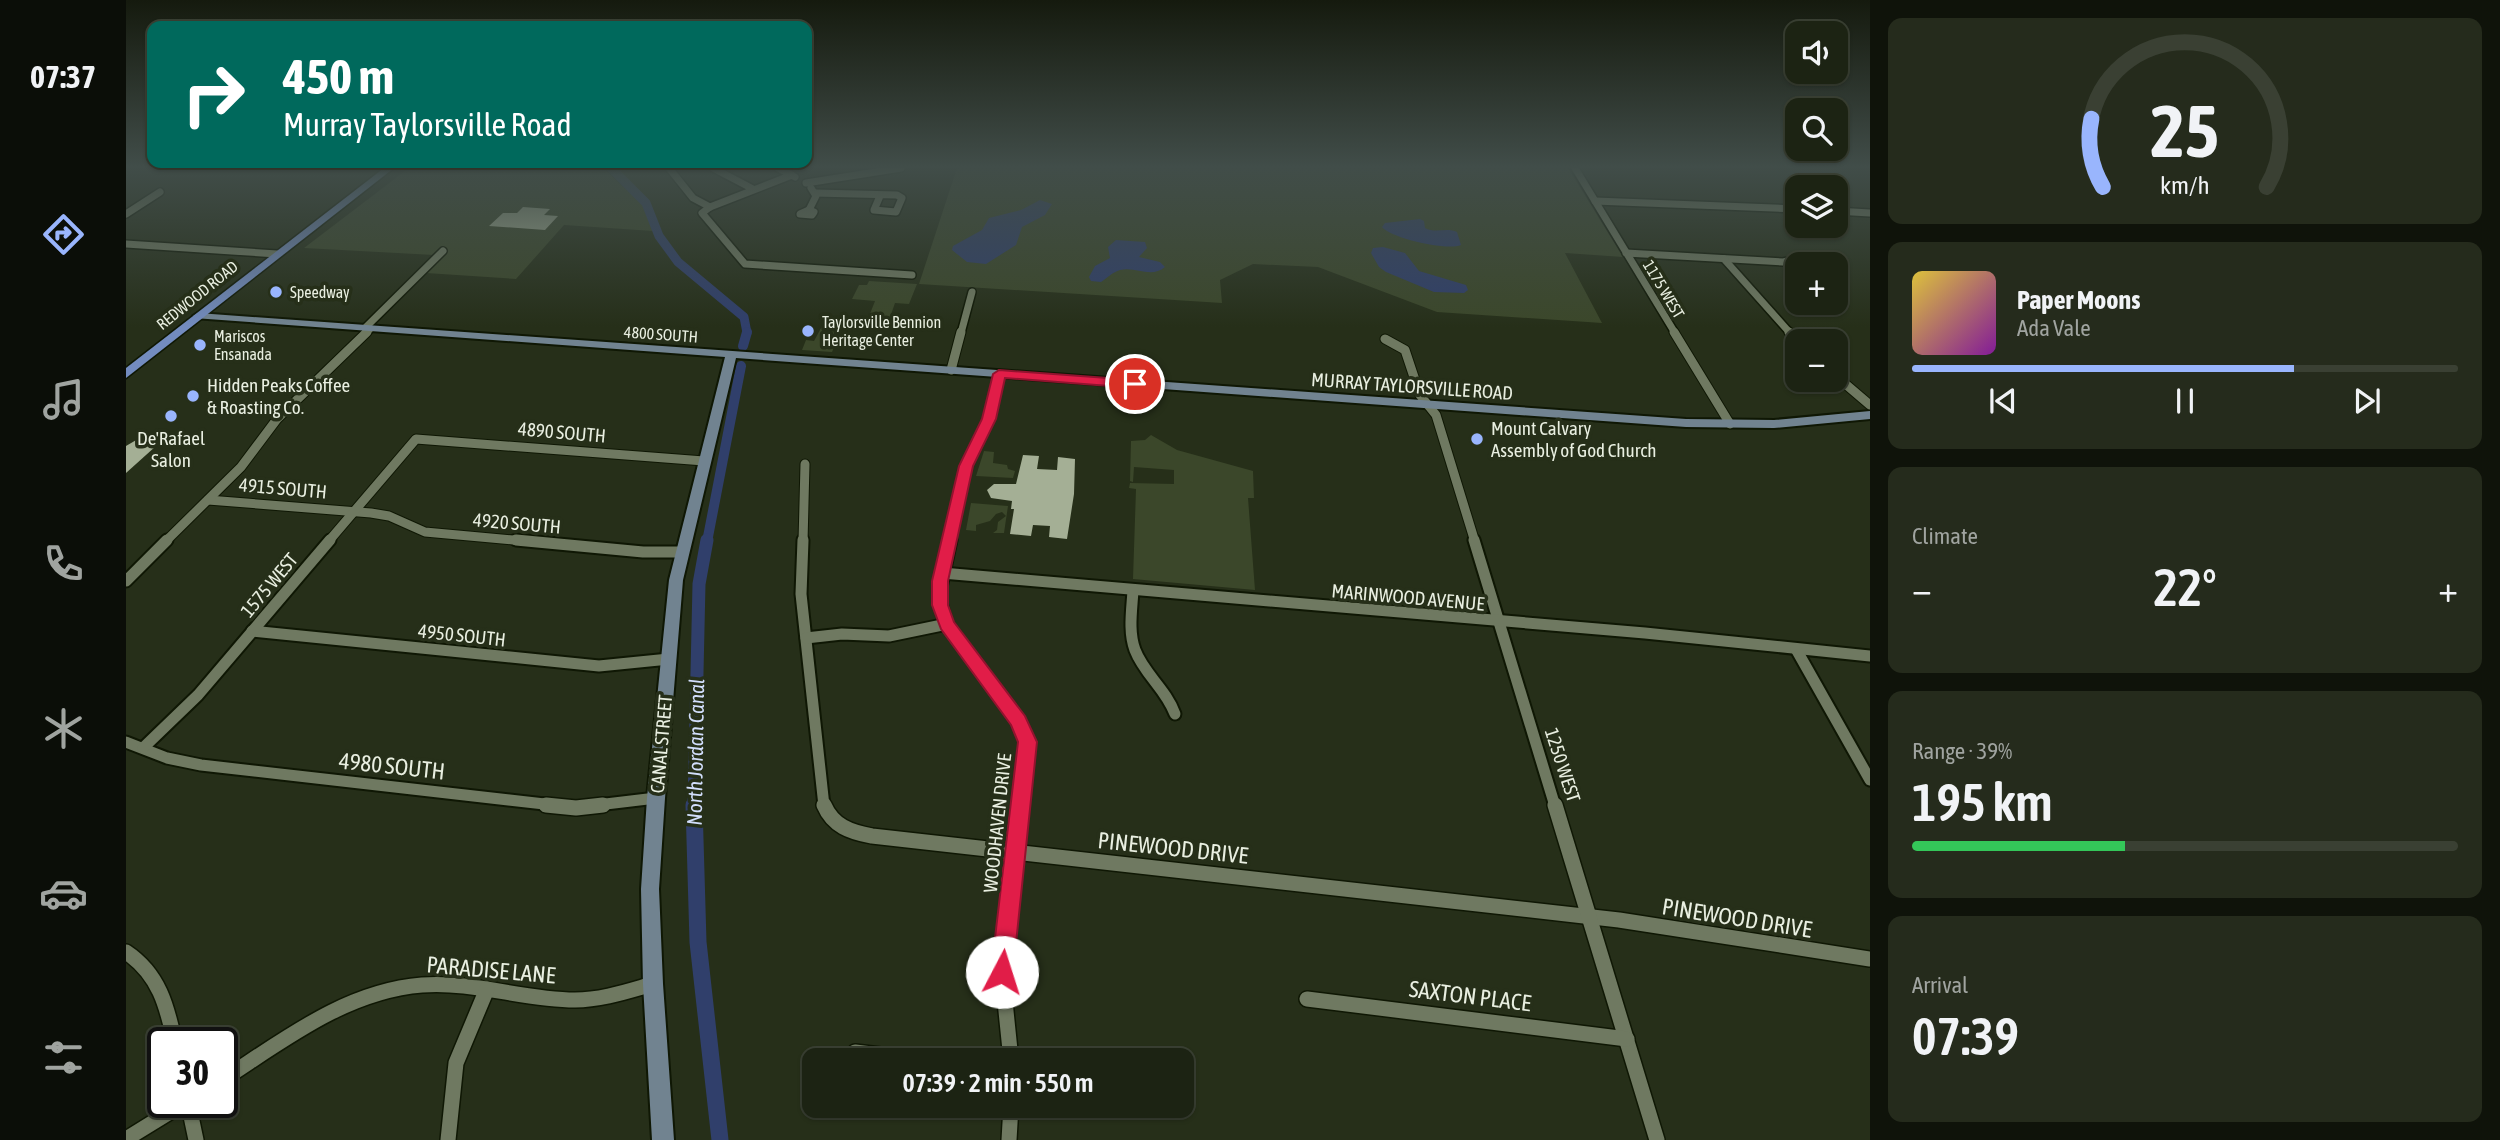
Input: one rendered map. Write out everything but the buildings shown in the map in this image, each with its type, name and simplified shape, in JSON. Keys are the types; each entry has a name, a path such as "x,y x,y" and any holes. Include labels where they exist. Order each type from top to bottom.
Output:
{"main road":[{"name":"REDWOOD ROAD","path":"126,374 320,221"}],"street":[{"path":"708,221 748,265 912,275"},
{"name":"1175 WEST","path":"1607,221 1730,424"},
{"path":"126,244 277,254"},
{"path":"126,581 241,467 277,419 443,251"},
{"path":"1626,253 1785,262"},
{"path":"1724,259 1786,329"},
{"path":"951,370 972,292"},
{"path":"198,316 367,328"},
{"name":"4800 SOUTH","path":"367,328 951,370"},
{"name":"1250 WEST","path":"1385,339 1405,350 1420,395 1436,415 1657,1140"},
{"name":"CANAL STREET","path":"663,1140 650,889 656,798 681,552 731,355"},
{"name":"MURRAY TAYLORSVILLE ROAD","path":"951,370 1730,424 1788,423 1870,415"},
{"name":"WOODHAVEN DRIVE","path":"999,374 989,419 966,466 939,597 947,624 1026,735 1027,749 1002,972 1010,1048"},
{"path":"1848,386 1870,405"},
{"name":"4890 SOUTH","path":"416,439 704,461"},
{"name":"1575 WEST","path":"143,748 198,695 416,439"},
{"name":"PINEWOOD DRIVE","path":"805,464 801,588 823,801 831,821 844,829 863,834 1590,917 1870,959"},
{"name":"4915 SOUTH","path":"208,500 354,512"},
{"name":"4920 SOUTH","path":"354,512 389,516 425,532 643,552 681,552"},
{"name":"MARINWOOD AVENUE","path":"942,573 1870,656"},
{"path":"1133,590 1134,647 1142,662 1167,692 1175,714"},
{"path":"806,638 842,634 889,636 947,624"},
{"name":"4950 SOUTH","path":"252,631 591,666 616,666 669,659"},
{"path":"1796,649 1870,780"},
{"name":"4980 SOUTH","path":"126,742 167,758 201,765 570,807 656,798"},
{"path":"126,952 143,964 161,989 171,1027"},
{"name":"PARADISE LANE","path":"238,1070 327,1015 375,995 419,985 487,989 577,1000 653,984"},
{"path":"447,1140 456,1063 466,1032 487,989"},
{"name":"SAXTON PLACE","path":"1307,999 1627,1039"},
{"path":"126,1139 161,1118"},
{"path":"190,1118 195,1140"},
{"path":"1009,1140 1010,1118"}],"green space":[{"path":"339,221 649,221 653,231 564,225 516,279 426,273 442,258 434,255 304,248"},
{"path":"940,221 1601,221 1623,257 1565,253 1602,323 1437,312 1318,267 1253,264 1220,280 1222,303 919,284"},
{"path":"869,281 917,284 909,304 895,303 887,326 866,324 875,301 852,299 859,285 867,285"},
{"path":"836,316 847,317 832,352 802,350 806,340 814,341 827,317 834,318 829,322 833,324 837,322"},
{"path":"1151,435 1177,450 1253,471 1254,498 1248,498 1255,590 1133,579 1136,489 1129,488 1130,483 1174,484 1174,470 1134,467 1133,482 1130,481 1131,441 1145,440"},
{"path":"984,451 994,452 993,463 1007,465 1008,469 1015,471 1013,478 976,476"},
{"path":"971,503 1008,506 1004,533 993,533 997,530 998,522 1006,516 1002,512 990,521 976,525 976,531 966,530"}],"water":[{"path":"987,221 1033,221 1022,227 1016,245 986,264 967,262 952,250 953,246 982,230"},
{"path":"1424,221 1425,228 1429,230 1457,232 1461,245 1444,246 1419,242 1387,231 1382,227 1385,223"},
{"path":"1116,240 1145,242 1147,248 1139,257 1160,262 1165,267 1154,272 1120,270 1101,282 1091,281 1089,277 1095,266 1110,258 1108,247"},
{"path":"1383,247 1405,253 1419,271 1466,285 1468,290 1464,293 1434,292 1386,272 1379,267 1371,253 1373,248"}],"waterway":[{"name":"North Jordan Canal","path":"653,221 659,236 678,262 744,317 747,332"},
{"name":"North Jordan Canal","path":"743,346 747,332"},
{"name":"North Jordan Canal","path":"707,542 741,366"},
{"name":"North Jordan Canal","path":"694,805 699,584 707,540"},
{"name":"North Jordan Canal","path":"694,805 698,942 720,1140"}],"place":[{"name":"Speedway","path":"276,292"},
{"name":"Taylorsville Bennion Heritage Center","path":"808,331"},
{"name":"Mariscos Ensanada","path":"200,345"},
{"name":"Hidden Peaks Coffee & Roasting Co.","path":"193,396"},
{"name":"De'Rafael Salon","path":"171,416"},
{"name":"Mount Calvary Assembly of God Church","path":"1477,439"}],"route":[{"path":"1002,972 1027,742 1018,721 947,624 940,605 940,581 966,466 993,408 999,374 1135,384"}]}
